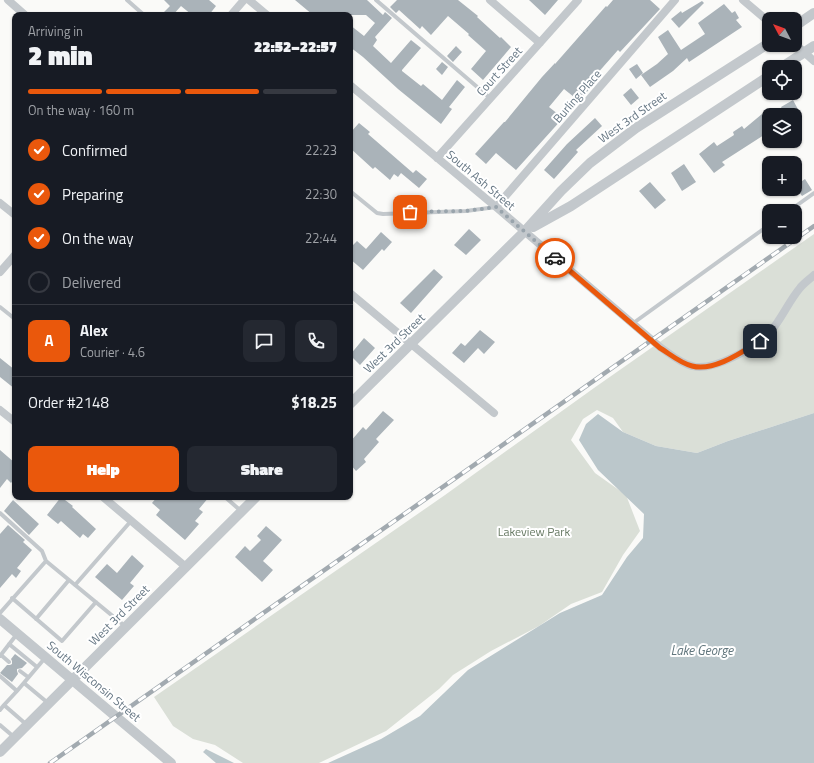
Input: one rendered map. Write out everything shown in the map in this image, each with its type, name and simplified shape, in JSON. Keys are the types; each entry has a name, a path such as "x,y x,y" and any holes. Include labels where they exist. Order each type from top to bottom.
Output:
{"street":[{"path":"8,0 22,12"},
{"path":"234,12 244,0"},
{"path":"249,0 263,12"},
{"path":"490,0 540,43"},
{"name":"Court Street","path":"437,158 578,0"},
{"name":"Burling Place","path":"496,207 675,0"},
{"path":"743,0 762,16"},
{"path":"802,21 814,13"},
{"path":"792,60 814,46"},
{"name":"West 3rd Street","path":"353,398 411,345 524,232 561,191 595,159 636,128 762,47"},
{"path":"804,52 814,61"},
{"name":"West 3rd Street","path":"524,232 570,206 762,81"},
{"name":"South Ash Street","path":"353,88 496,207 660,348 691,366 700,367 719,364 750,347 765,336 770,332 801,287 814,275"},
{"path":"0,203 12,213"},
{"path":"0,272 12,258"},
{"path":"353,296 494,413"},
{"path":"0,410 12,420"},
{"path":"107,500 186,567"},
{"name":"West 3rd Street","path":"0,752 253,500"},
{"name":"South Wisconsin Street","path":"0,619 170,763"}],"lane":[{"path":"127,0 141,12"},
{"path":"376,0 491,98"},
{"path":"799,204 814,193"},
{"path":"353,194 376,213 383,214 466,211 496,207"},
{"path":"632,324 762,230"},
{"path":"0,307 12,317"},
{"path":"229,500 242,511"},
{"path":"0,513 42,551 46,561 126,627"},
{"path":"75,585 132,521"},
{"path":"0,613 46,561"},
{"path":"36,619 69,580"},
{"path":"12,598 62,641 96,602"},
{"path":"9,662 0,655 17,634"},
{"path":"9,644 37,667"},
{"path":"0,710 45,658"},
{"path":"20,671 28,677"},
{"path":"0,676 17,690"},
{"path":"24,682 49,704"},
{"path":"4,705 27,726"},
{"path":"0,725 14,738"}],"green space":[{"name":"Lakeview Park","path":"814,234 814,413 728,441 697,453 656,446 623,432 613,418 597,410 583,419 571,440 595,473 626,495 640,531 623,555 602,592 571,604 539,626 491,651 453,675 439,689 386,731 319,763 243,763 215,745 193,739 173,726 154,697 445,495 594,388 800,244 802,244 802,242"}],"water":[{"name":"Lake George","path":"814,413 814,763 328,763 381,739 420,716 468,670 560,613 602,595 627,557 643,538 644,514 598,470 579,440 586,424 598,414 623,432 656,446 697,453 728,441"},
{"path":"206,749 234,763 216,763 203,752"}],"building":[{"path":"164,0 209,0 216,6 211,12 188,12 181,6 176,12 164,12 170,6"},
{"path":"295,0 367,0 383,15 385,12 392,18 375,37 377,40 373,46 391,63 411,40 421,48 402,71 421,86 423,84 442,100 457,80 465,87 449,107 452,109 441,124 353,49 353,27 364,36 375,23 366,15 353,15 353,12 309,12"},
{"path":"397,0 458,0 478,16 477,17 511,47 483,80 471,69 486,51 468,35 469,34 448,16 431,35 422,26 420,29 399,10 396,13 390,7"},
{"path":"529,0 558,0 545,15"},
{"path":"613,0 650,0 660,9 620,52 618,50 596,75 599,78 579,101 564,89 549,107 563,118 516,170 496,153 486,164 475,154 505,122 542,77"},
{"path":"702,1 704,3 679,28 671,19 681,11 682,13"},
{"path":"724,4 732,13 735,11 739,18 736,20 742,27 689,62 687,58 673,71 650,87 641,75 668,54 658,37 668,30 681,50 705,34 698,23"},
{"path":"456,46 462,52 453,62 447,56"},
{"path":"442,62 448,67 442,75 436,69"},
{"path":"637,64 643,73 636,79 629,69"},
{"path":"631,88 639,98 631,105 623,95"},
{"path":"793,100 797,108 782,108"},
{"path":"762,114 762,136 722,162 725,165 714,173 699,154 714,142 717,146 734,135 733,132 742,126 744,129"},
{"path":"595,118 602,126 576,150 578,152 554,179 544,170 567,144"},
{"path":"359,123 370,132 368,134 413,173 416,170 427,179 419,188 401,173 398,177 394,174 390,180 375,167 373,169 353,151 353,130"},
{"path":"684,164 696,182 682,191 671,173"},
{"path":"805,179 812,190 802,196 802,181"},
{"path":"650,182 666,200 655,209 639,191"},
{"path":"469,229 481,240 466,255 454,245"},
{"path":"381,232 392,242 384,251 382,249 363,270 353,262 353,245 357,241 366,249"},
{"path":"434,269 443,277 411,313 400,303"},
{"path":"480,330 495,342 484,354 478,348 464,363 452,353 461,343 465,346"},
{"path":"364,338 375,348 360,365 353,358 353,351"},
{"path":"0,358 12,368 12,387 0,377"},
{"path":"383,411 394,420 376,439 379,442 364,459 366,462 356,471 353,468 353,439 363,427 366,430"},
{"path":"0,450 12,460 12,482 11,483 7,479 0,488"},
{"path":"13,500 39,524 29,535 4,511"},
{"path":"59,500 65,500 96,529 88,538 83,534 80,538 61,521 58,524 47,515"},
{"path":"154,500 206,500 199,509 203,512 195,521 199,524 185,540 156,515 160,510 152,503"},
{"path":"8,525 25,540 23,542 32,550 17,568 21,571 16,578 12,574 0,588 0,534"},
{"path":"266,526 282,540 263,561 273,570 262,582 235,557 245,546 250,551 261,540 257,536"},
{"path":"132,555 144,566 130,583 134,586 122,600 95,577 107,564 117,573"},
{"path":"15,654 27,663 22,668 17,669 18,674 12,682 0,673 7,665 12,664 11,659"}],"railway":[{"path":"50,763 814,226"}],"way so far":[{"path":"410,212 466,211 496,207 555,258"}],"route":[{"path":"555,258 660,348 691,366 700,367 719,364 760,341"}]}
